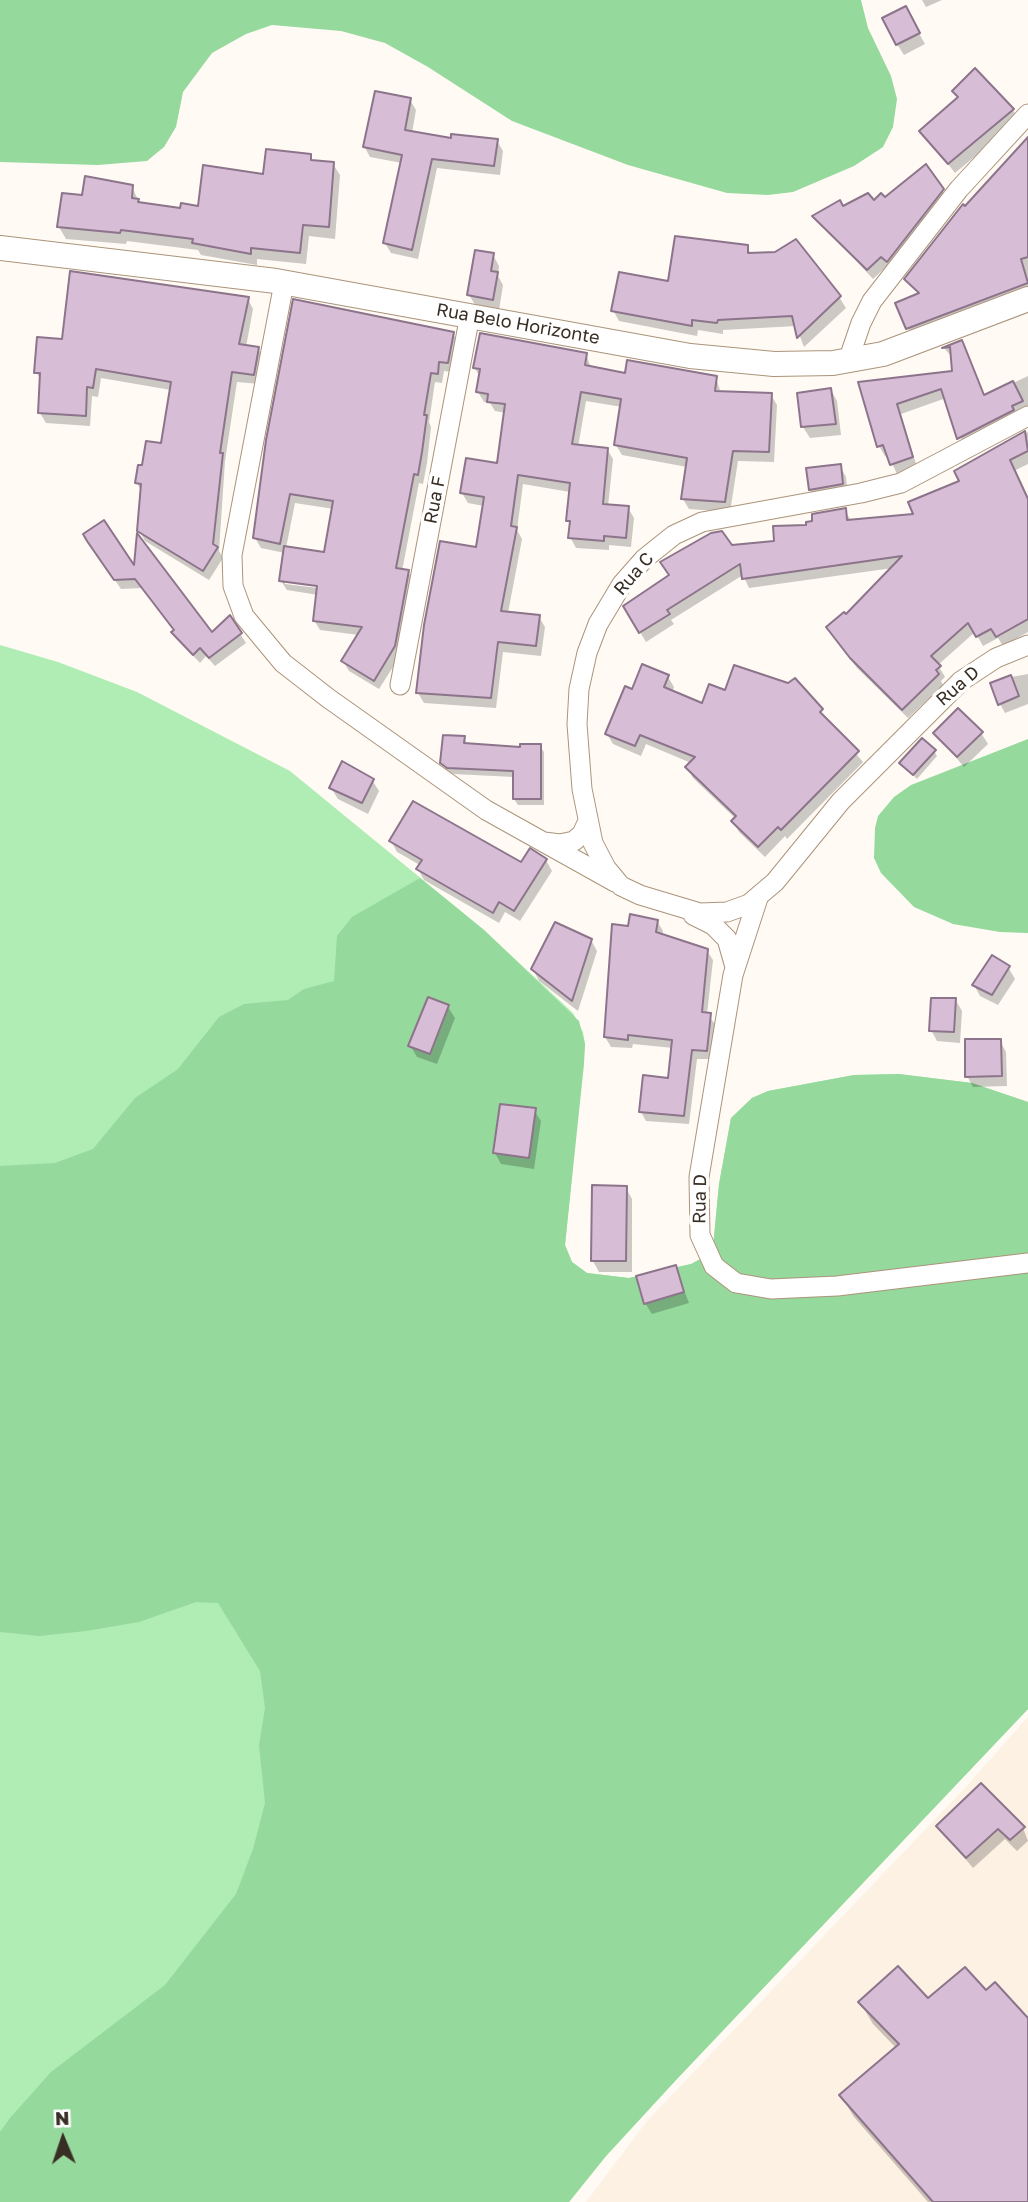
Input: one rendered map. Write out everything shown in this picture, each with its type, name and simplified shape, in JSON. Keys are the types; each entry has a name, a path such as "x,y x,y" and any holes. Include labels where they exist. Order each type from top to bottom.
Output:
{"street":[{"path":"848,361 861,323 879,291 959,189 1028,114"},
{"name":"Rua Belo Horizonte","path":"0,248 284,283 690,356 774,364 848,361 911,345 1028,299"},
{"path":"284,283 232,555 233,586 244,616 267,647 306,682 486,810 621,886 704,920 721,932 731,947 735,967"},
{"name":"Rua F","path":"400,685 470,315"},
{"name":"Rua C","path":"621,886 606,868 587,824 577,724 583,668 592,638 604,612 644,559 674,535 702,522 861,494 901,483 1028,416"},
{"name":"Rua D","path":"666,905 713,913 738,909 758,898 841,801 961,681 996,658 1028,645"},
{"path":"536,840 568,843 579,838 587,824"},
{"name":"Rua D","path":"758,898 735,967 721,1032 697,1198 700,1235 714,1266 736,1283 771,1289 838,1286 1028,1263"}],"shaded area":[{"path":"1028,1717 1028,2202 586,2202 647,2121 961,1792"}],"green space":[{"path":"0,0 861,0 868,28 891,76 897,99 893,127 883,147 854,166 793,192 768,195 727,193 628,165 512,121 385,43 341,31 272,25 246,34 212,53 183,92 176,127 164,147 147,161 98,165 0,162"},
{"path":"0,645 58,662 137,692 290,771 484,930 573,1013 583,1032 585,1044 565,1245 572,1262 587,1273 629,1278 691,1264 708,1255 713,1247 719,1184 731,1118 752,1098 768,1091 854,1075 899,1074 972,1083 1028,1102 1028,1709 676,2080 606,2156 569,2202 0,2202"},
{"path":"1028,739 1028,933 1000,932 953,924 914,907 881,873 874,858 878,816 894,797 911,785"},
{"path":"420,878 484,930 579,1021 585,1044 584,1064 565,1245 572,1262 587,1273 629,1278 691,1264 708,1255 713,1247 719,1184 731,1118 752,1098 768,1091 854,1075 899,1074 972,1083 1028,1102 1028,1709 676,2080 606,2156 569,2202 0,2202 0,2132 10,2118 51,2072 165,1985 236,1894 253,1849 265,1803 259,1745 265,1708 260,1671 218,1603 196,1602 139,1622 86,1631 39,1636 0,1632 0,1166 55,1163 93,1149 135,1098 178,1069 219,1017 244,1004 288,1000 304,989 334,981 337,936 352,917"}],"building":[{"path":"906,6 920,33 896,45 882,18"},
{"path":"975,68 1014,109 948,164 919,131 958,97 952,91"},
{"path":"375,91 411,98 405,130 451,138 451,134 498,139 494,166 432,159 412,250 383,243 402,155 363,147"},
{"path":"1028,137 1028,257 1021,259 1028,283 906,329 895,303 919,293 904,279 963,204 965,206"},
{"path":"266,149 311,154 311,160 334,162 329,227 303,225 300,253 251,248 251,254 192,243 193,239 121,230 120,233 57,227 62,193 82,195 85,176 133,185 132,198 139,199 138,202 180,208 181,203 198,206 203,165 263,174"},
{"path":"926,164 944,189 887,262 881,257 867,270 812,216 840,200 843,206 868,193 874,200 881,193 885,197"},
{"path":"675,236 748,245 748,253 775,252 796,239 841,296 797,338 792,316 718,320 717,323 692,320 692,326 611,311 619,272 668,281"},
{"path":"475,250 494,253 491,271 498,272 493,300 467,295"},
{"path":"70,271 249,297 239,344 259,347 254,375 232,372 220,453 223,453 213,544 218,547 203,571 137,531 141,484 135,483 138,465 142,465 146,441 161,443 171,382 96,369 93,388 87,387 86,416 38,413 40,373 34,373 37,337 62,339"},
{"path":"293,299 454,332 448,363 439,362 438,374 431,373 418,475 414,474 396,568 409,570 395,646 374,681 341,661 362,627 313,621 317,586 279,581 284,546 324,552 333,501 290,494 280,544 253,538 266,440"},
{"path":"480,333 587,353 585,365 625,373 627,360 717,376 715,391 772,393 769,452 733,451 725,502 681,499 687,458 614,445 621,399 581,392 572,444 608,448 603,504 629,506 626,538 604,536 604,541 568,538 570,521 566,521 570,483 518,475 511,526 517,527 501,611 540,615 536,646 498,642 491,698 416,693 424,625 440,541 476,547 484,497 460,493 466,458 497,463 505,404 487,402 488,394 476,392 480,369 473,368"},
{"path":"962,340 984,395 1013,381 1023,401 1012,406 1014,410 957,439 941,389 897,404 913,457 890,465 883,445 877,447 858,382 952,371 950,347 942,348"},
{"path":"831,388 836,424 801,427 797,393"},
{"path":"1025,431 1028,451 1010,460 1028,499 1028,619 996,637 991,629 976,637 968,623 931,656 941,666 936,670 939,674 902,710 850,658 826,627 844,612 846,614 902,556 742,579 740,564 667,610 670,614 639,633 623,606 669,575 660,562 711,533 722,531 732,545 774,541 773,526 806,525 806,522 812,521 812,514 846,508 847,520 913,514 908,502 959,481 954,471"},
{"path":"841,464 843,484 809,490 806,468"},
{"path":"104,520 134,565 137,533 212,632 230,615 242,633 209,658 200,648 193,655 171,632 174,630 135,579 114,580 87,541 83,534"},
{"path":"642,664 669,675 664,687 702,703 709,684 725,690 734,665 788,683 795,678 823,709 820,712 859,751 781,830 778,827 758,847 731,821 736,816 685,767 695,757 640,735 635,746 605,734 625,686 632,689"},
{"path":"1011,675 1019,696 998,705 990,683"},
{"path":"958,708 983,732 957,757 933,733"},
{"path":"443,735 465,736 464,743 520,747 520,744 541,744 541,799 513,799 513,771 447,768 440,763"},
{"path":"922,738 936,750 913,775 899,763"},
{"path":"342,761 374,779 362,803 329,788"},
{"path":"413,801 521,862 530,848 547,859 514,911 499,902 493,913 416,869 422,860 389,841"},
{"path":"630,914 658,920 656,932 708,949 702,1012 711,1013 707,1051 692,1050 684,1116 639,1112 643,1075 668,1078 672,1040 628,1035 628,1040 604,1037 612,924 628,926"},
{"path":"555,922 592,939 572,1001 531,969"},
{"path":"992,955 1010,966 992,995 972,985"},
{"path":"428,997 449,1005 430,1054 408,1046"},
{"path":"931,998 956,998 954,1032 929,1031"},
{"path":"965,1039 1001,1039 1002,1076 965,1077"},
{"path":"500,1104 536,1108 529,1158 493,1153"},
{"path":"592,1185 627,1186 626,1261 591,1261"},
{"path":"676,1265 684,1292 644,1304 636,1276"},
{"path":"981,1783 1025,1827 1010,1840 998,1829 966,1858 936,1826"},
{"path":"898,1966 928,1998 965,1967 986,1990 995,1982 1028,2018 1028,2202 933,2202 839,2095 899,2044 858,2002"}]}
